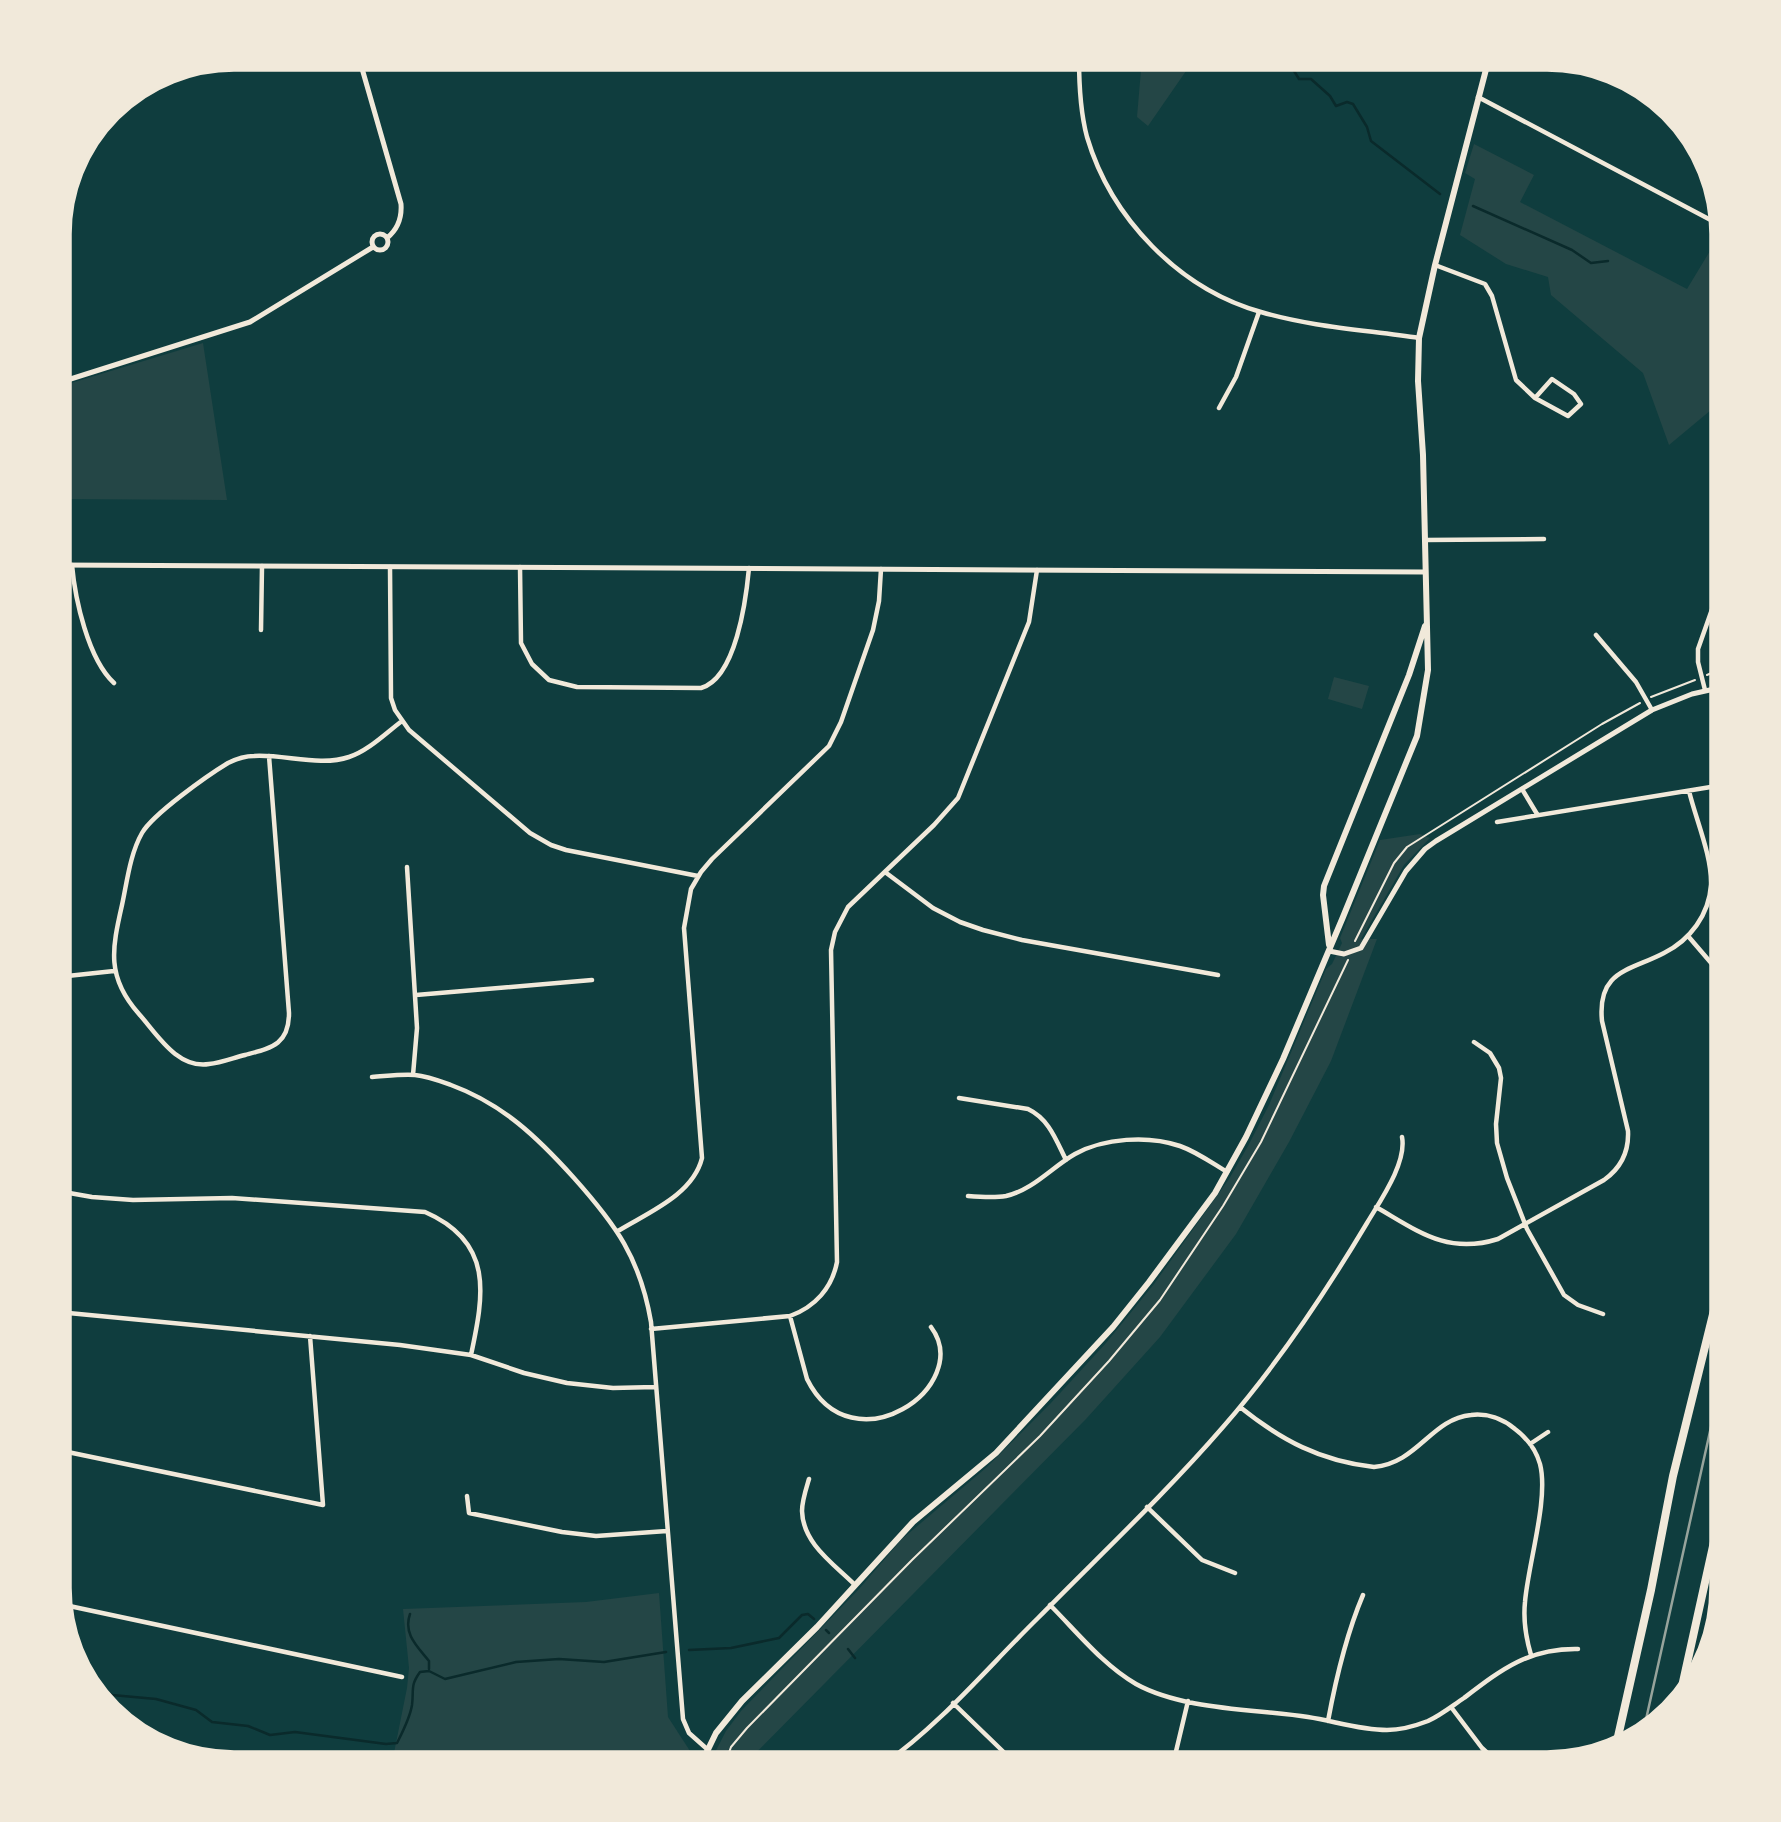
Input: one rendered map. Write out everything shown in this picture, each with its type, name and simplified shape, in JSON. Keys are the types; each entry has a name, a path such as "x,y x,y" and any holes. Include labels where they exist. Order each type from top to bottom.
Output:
{"highway":[{"path":"1619,1735 1673,1476 1711,1322"},
{"path":"1684,1677 1711,1555"}],"main road":[{"path":"706,1752 722,1725 742,1701 856,1586 913,1522 996,1453 1095,1347 1149,1282 1207,1203 1227,1172 1283,1059 1417,736 1427,680 1423,456 1417,370 1419,338 1486,70"},
{"path":"1329,951 1324,886 1405,685 1426,622"},
{"path":"1325,909 1331,917 1343,917"}],"street":[{"path":"362,70 401,204 400,221 387,238"},
{"path":"1079,70 1079,96 1087,136 1103,177 1129,219 1179,270 1220,295 1259,312 1288,319 1419,338"},
{"path":"1478,97 1711,220"},
{"path":"377,234 387,238 388,243 383,250 378,251 373,247 372,240 377,234"},
{"path":"70,379 250,322 373,247"},
{"path":"1435,265 1485,284 1492,296 1516,380 1535,398 1568,416 1581,404 1574,394 1552,379 1535,398"},
{"path":"1219,408 1236,377 1259,312"},
{"path":"1424,540 1544,539"},
{"path":"114,683 96,660 74,586 72,565 1425,572"},
{"path":"261,630 262,566"},
{"path":"390,566 391,698 402,721 515,820 551,845 698,876"},
{"path":"520,567 520,634 526,655 549,680 577,687 701,688 713,683 724,670 743,615 749,568"},
{"path":"618,1231 680,1192 696,1175 702,1158 684,928 687,901 698,876 712,859 829,746 841,722 873,630 879,601 881,569"},
{"path":"651,1329 790,1315 801,1312 817,1301 831,1280 837,1262 832,945 844,912 934,825 958,798 1029,622 1037,570"},
{"path":"1705,690 1698,662 1698,649 1711,612"},
{"path":"1596,635 1636,682 1652,710"},
{"path":"1329,951 1350,954 1364,944 1406,871 1425,849 1652,710 1711,689"},
{"path":"269,756 289,1023 285,1035 268,1049 210,1064 188,1062 171,1051 129,1003 114,971 114,941 130,869 136,845 148,825 228,763 246,757 269,756 328,760 348,758 402,721"},
{"path":"1497,822 1711,787"},
{"path":"1521,789 1537,814"},
{"path":"1376,1207 1430,1238 1458,1245 1483,1243 1497,1239 1604,1180 1618,1168 1627,1150 1628,1131 1602,1021 1604,994 1620,972 1662,954 1688,936 1703,915 1708,903 1711,876 1689,791"},
{"path":"407,867 417,1028 413,1075"},
{"path":"885,872 933,908 983,930 1022,940 1218,975"},
{"path":"1688,936 1711,962"},
{"path":"70,976 114,971"},
{"path":"416,995 592,980"},
{"path":"1474,1042 1490,1053 1499,1068 1501,1078 1496,1124 1497,1143 1507,1178 1526,1223 1564,1295 1578,1305 1603,1314"},
{"path":"372,1077 413,1075 468,1091 510,1115 553,1155 606,1214 627,1247 643,1287 651,1329 683,1719 689,1733 707,1749"},
{"path":"959,1098 1028,1109 1035,1113 1049,1126 1066,1160"},
{"path":"900,1752 916,1740 1147,1507 1240,1407 1315,1307 1376,1207 1402,1159 1402,1137"},
{"path":"968,1196 996,1197 1017,1192 1088,1147 1114,1141 1158,1142 1188,1150 1227,1172"},
{"path":"70,1193 132,1200 232,1198 425,1212 441,1219 458,1233 476,1263 480,1277 481,1305 471,1355"},
{"path":"70,1313 400,1345 471,1355 524,1373 567,1383 613,1388 655,1387"},
{"path":"790,1315 812,1389 828,1407 840,1414 863,1420 877,1419 901,1411 926,1390 941,1356 939,1338 931,1327"},
{"path":"70,1452 323,1505 310,1336"},
{"path":"1240,1407 1266,1429 1298,1447 1363,1466 1374,1467 1396,1462 1406,1457 1448,1421 1468,1415 1479,1414 1499,1419 1521,1434 1530,1444 1540,1464 1542,1479 1525,1601 1526,1635 1531,1655"},
{"path":"1530,1444 1548,1432"},
{"path":"809,1479 802,1509 804,1528 817,1548 856,1586"},
{"path":"467,1496 468,1513 562,1532 596,1536 667,1531"},
{"path":"1147,1507 1202,1560 1235,1573"},
{"path":"1328,1721 1353,1619 1363,1595"},
{"path":"1050,1605 1119,1673 1150,1691 1188,1701 1373,1729 1403,1728 1431,1720 1503,1668 1531,1655 1578,1649"},
{"path":"71,1606 402,1677"},
{"path":"1176,1752 1188,1701"},
{"path":"953,1703 1004,1752"},
{"path":"1451,1707 1486,1752"}],"path":[{"path":"729,1752 741,1734 912,1560 1040,1436 1109,1361 1160,1300 1223,1206 1270,1125 1399,855 1415,842 1602,724 1646,699 1711,673"}],"shaded area":[{"path":"1141,70 1187,70 1148,126 1137,117"},
{"path":"1474,144 1534,175 1520,202 1687,289 1711,249 1711,410 1669,445 1643,373 1551,295 1548,277 1506,264 1460,235 1475,179 1465,173"},
{"path":"203,343 227,500 70,499 70,383"},
{"path":"1334,677 1369,686 1362,709 1328,699"},
{"path":"1420,834 1430,838 1404,865 1361,939 1377,939 1331,1061 1289,1142 1236,1234 1160,1337 1086,1419 757,1752 715,1752 741,1711 859,1589 902,1539 987,1467 1050,1404 1106,1343 1154,1284 1229,1179 1269,1105 1326,969 1332,964 1342,943 1340,938 1380,840"},
{"path":"659,1593 668,1717 690,1752 394,1752 409,1668 403,1609 586,1602"}],"waterway":[{"path":"1293,70 1299,79 1311,79 1330,96 1336,106 1347,102 1353,104 1367,127 1371,141 1440,194"},
{"path":"1473,206 1572,250 1591,263 1608,261"},
{"path":"410,1614 410,1634 429,1661 429,1669"},
{"path":"689,1650 731,1648 779,1638 802,1615 808,1614 814,1619"},
{"path":"826,1630 829,1633"},
{"path":"848,1649 855,1658"},
{"path":"108,1693 156,1699 196,1710 212,1722 248,1726 270,1735 295,1732 386,1744 397,1743 404,1729 411,1710 414,1684 420,1672 429,1671 445,1679 516,1662 559,1659 604,1662 666,1652"}],"railway":[{"path":"1646,1718 1711,1427"}]}
